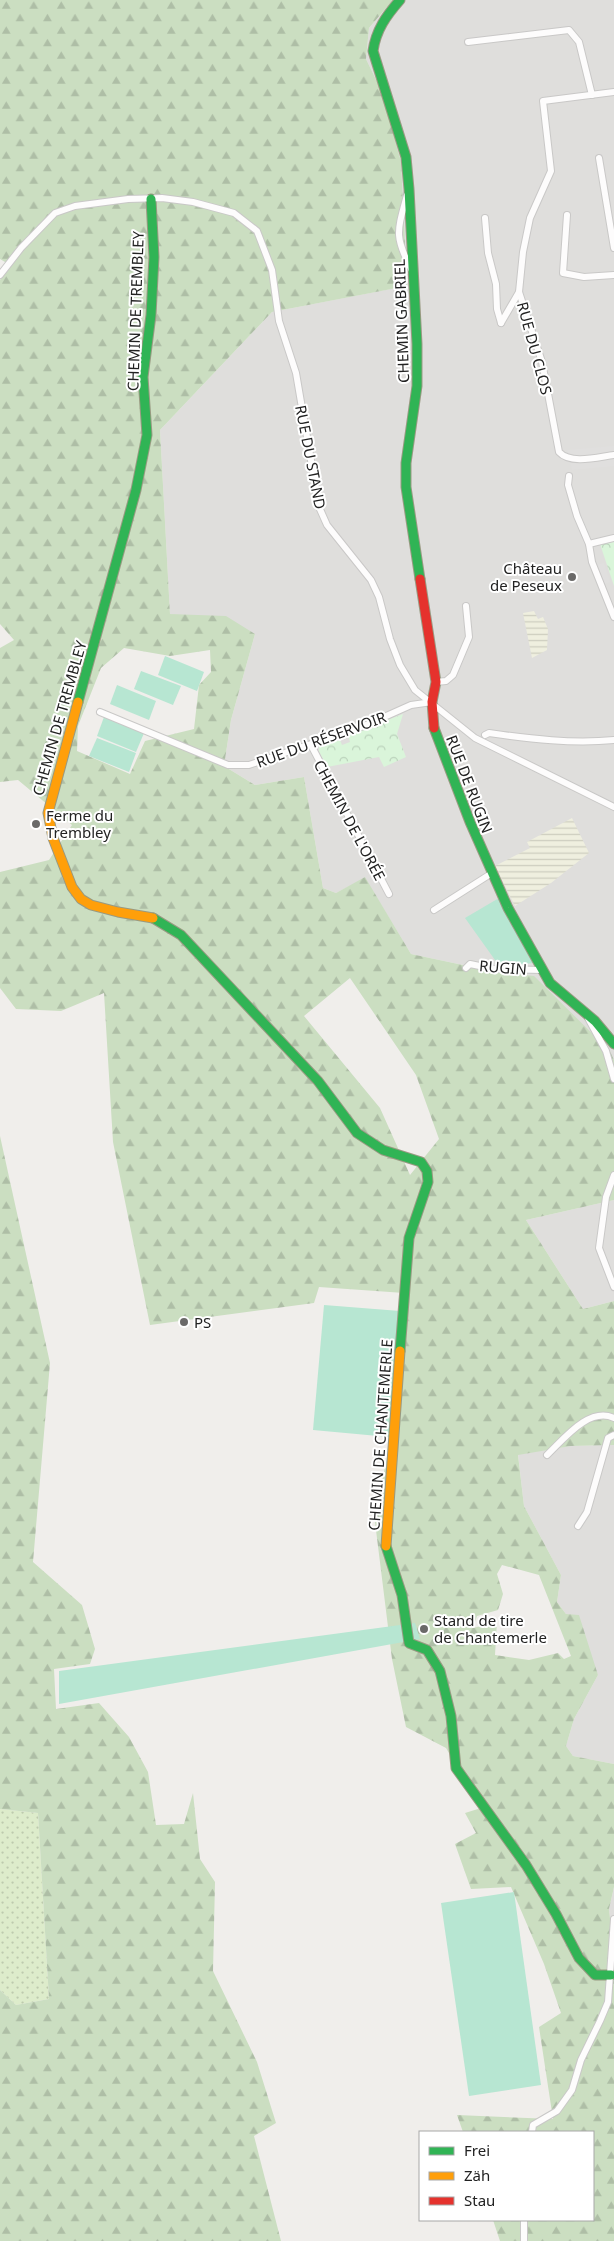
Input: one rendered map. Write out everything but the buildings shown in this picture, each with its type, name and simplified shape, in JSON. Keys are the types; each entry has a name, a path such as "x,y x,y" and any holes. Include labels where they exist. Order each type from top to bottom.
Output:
{"street":[{"name":"CHEMIN GABRIEL","path":"400,0 383,20 375,34 373,51 406,157 409,189 414,274 417,386 406,463 406,487 436,682 432,702"},
{"path":"468,42 569,30 579,42 592,95 614,92"},
{"name":"RUE DU CLOS","path":"592,95 543,101 550,171 530,218 523,252 519,292 542,362 559,452 564,458 573,459 614,456"},
{"path":"598,158 614,248"},
{"path":"409,189 398,237 403,253 414,274"},
{"name":"RUE DU STAND","path":"0,275 55,213 82,205 151,198 193,202 234,213 257,231 272,270 279,321 296,373 318,507 327,525 371,580 379,598 390,639 400,665 415,690 475,738 614,808"},
{"name":"CHEMIN DE TREMBLEY","path":"151,198 154,257 151,316 143,378 147,435 136,490 48,814 53,838 72,887 81,899 91,905 118,912 151,916 181,935 318,1081 358,1132 383,1150 421,1162 427,1171 428,1182"},
{"path":"567,215 564,273 584,278 614,275"},
{"path":"485,218 488,253 496,284 497,308 501,324 519,292"},
{"path":"569,476 568,486 577,516 589,544 592,562 614,617"},
{"path":"589,544 614,538"},
{"path":"436,682 446,681 453,675 469,636 466,606"},
{"name":"RUE DU RÉSERVOIR","path":"100,712 228,765 249,765 364,726 411,705 432,702"},
{"name":"RUE DE RUGIN","path":"432,702 433,725 470,822 508,908 542,970 556,990 587,1017 595,1021 614,1044"},
{"path":"485,735 489,733 526,738 584,741 614,740"},
{"name":"CHEMIN DE L'ORÉE","path":"311,745 389,894"},
{"path":"434,910 492,873"},
{"name":"RUGIN","path":"466,968 470,964 494,969 542,970"},
{"name":"RUE DE RUGIN","path":"587,1017 606,1051 614,1078"},
{"path":"614,1175 606,1196 599,1248 614,1287"},
{"name":"CHEMIN DE CHANTEMERLE","path":"428,1182 409,1238 386,1542 402,1595 409,1643 427,1650 440,1671 451,1716 456,1768 526,1865 556,1914 579,1958 595,1975 611,1975"},
{"path":"547,1455 579,1424 598,1416 614,1418"},
{"path":"578,1526 587,1512 608,1438 614,1435"},
{"path":"532,2131 533,2125 557,2111 572,2090 582,2060 608,2002 614,1919"},
{"path":"524,2221 524,2241"}],"shaded area":[{"path":"393,0 614,0 614,1060 610,1051 496,972 411,954 365,878 336,893 323,888 304,777 255,785 224,766 231,720 255,634 170,614 160,430 272,312 406,286 382,92 366,59 369,28"},
{"path":"614,446 614,466 572,470 567,450"},
{"path":"604,563 610,582 604,584 597,565"},
{"path":"614,1200 614,1301 583,1309 526,1220"},
{"path":"614,1445 614,1764 573,1756 566,1746 574,1719 598,1675 566,1614 557,1602 561,1575 524,1506 518,1454 571,1446"},
{"path":"614,1887 614,1956 609,1909"}],"green space":[{"path":"0,0 393,0 369,28 366,59 382,92 401,162 407,286 272,312 160,430 170,614 226,616 255,634 231,720 224,766 255,785 304,777 323,888 336,893 365,877 411,954 496,972 534,976 610,1051 614,1060 614,1200 526,1220 583,1309 614,1301 614,1445 571,1446 518,1455 524,1506 561,1575 557,1602 566,1614 579,1615 598,1675 574,1719 566,1746 573,1756 614,1764 614,1887 609,1909 614,1956 614,2241 500,2241 493,2221 594,2221 594,2131 463,2131 457,2115 553,2119 539,2027 561,2013 544,1964 511,1887 471,1889 455,1844 476,1833 465,1813 481,1808 446,1748 406,1727 392,1659 374,1514 392,1438 404,1293 319,1287 314,1303 150,1325 113,1142 104,993 61,1011 16,1009 0,988 0,872 49,860 72,825 18,780 0,782 0,648 14,640 0,624 0,280 10,265 0,259","holes":["124,648 170,656 210,650 211,672 199,685 194,729 145,741 130,774 77,751 78,726 101,668","350,978 416,1075 439,1139 410,1175 380,1108 304,1016","502,1565 539,1575 571,1656 564,1659 558,1653 529,1660 495,1655 497,1622 473,1628 477,1616 498,1610 503,1594 497,1574"]},
{"path":"614,542 614,586 600,544"},
{"path":"534,611 538,619 543,617 548,629 547,650 532,658 523,613"},
{"path":"165,656 204,672 197,691 158,675"},
{"path":"141,671 181,686 173,705 134,689"},
{"path":"117,685 156,701 149,720 110,704"},
{"path":"403,714 397,734 406,757 384,767 379,757 327,767 319,751 319,745 336,739 337,741 340,740 342,745 350,742 348,735"},
{"path":"104,717 144,733 136,752 97,736"},
{"path":"97,738 136,753 129,772 89,756"},
{"path":"572,818 589,853 551,883 515,906 495,866 530,848 527,842"},
{"path":"499,898 533,963 500,967 465,918"},
{"path":"0,1136 50,1363 33,1562 82,1605 95,1649 90,1664 54,1669 56,1709 99,1703 129,1737 148,1772 156,1825 184,1824 193,1793 200,1859 215,1882 213,1971 257,2062 276,2123 254,2136 281,2241 0,2241 0,1990 16,2005 49,1999 38,1813 0,1809"},
{"path":"324,1305 400,1311 389,1437 313,1430"},
{"path":"415,1623 420,1639 59,1704 59,1671"},
{"path":"0,1809 38,1813 49,1999 16,2005 0,1990"},
{"path":"514,1892 541,2085 469,2096 441,1903"}],"traffic: fast":[{"path":"400,0 382,24 373,51 406,157 409,189 417,344 417,386 406,463 406,487 420,579"},
{"path":"78,702 136,490 147,435 143,377 151,315 154,257 151,199"},
{"path":"434,728 470,822 508,908 550,983 595,1021 614,1044"},
{"path":"153,918 181,935 318,1081 357,1133 383,1150 421,1162 427,1171 428,1182 409,1238 400,1351"},
{"path":"386,1546 402,1595 409,1643 427,1650 440,1671 451,1716 456,1768 526,1865 556,1914 579,1958 595,1975 611,1975"}],"traffic: slow":[{"path":"78,702 48,813 53,838 72,887 81,899 91,905 153,918"},
{"path":"386,1546 400,1351"}],"traffic: jam":[{"path":"420,579 436,682 432,702 434,728"}],"place":[{"name":"Château de Peseux","path":"572,577"},
{"name":"Ferme du Trembley","path":"36,824"},
{"name":"PS","path":"184,1322"},
{"name":"Stand de tire de Chantemerle","path":"424,1629"}]}
